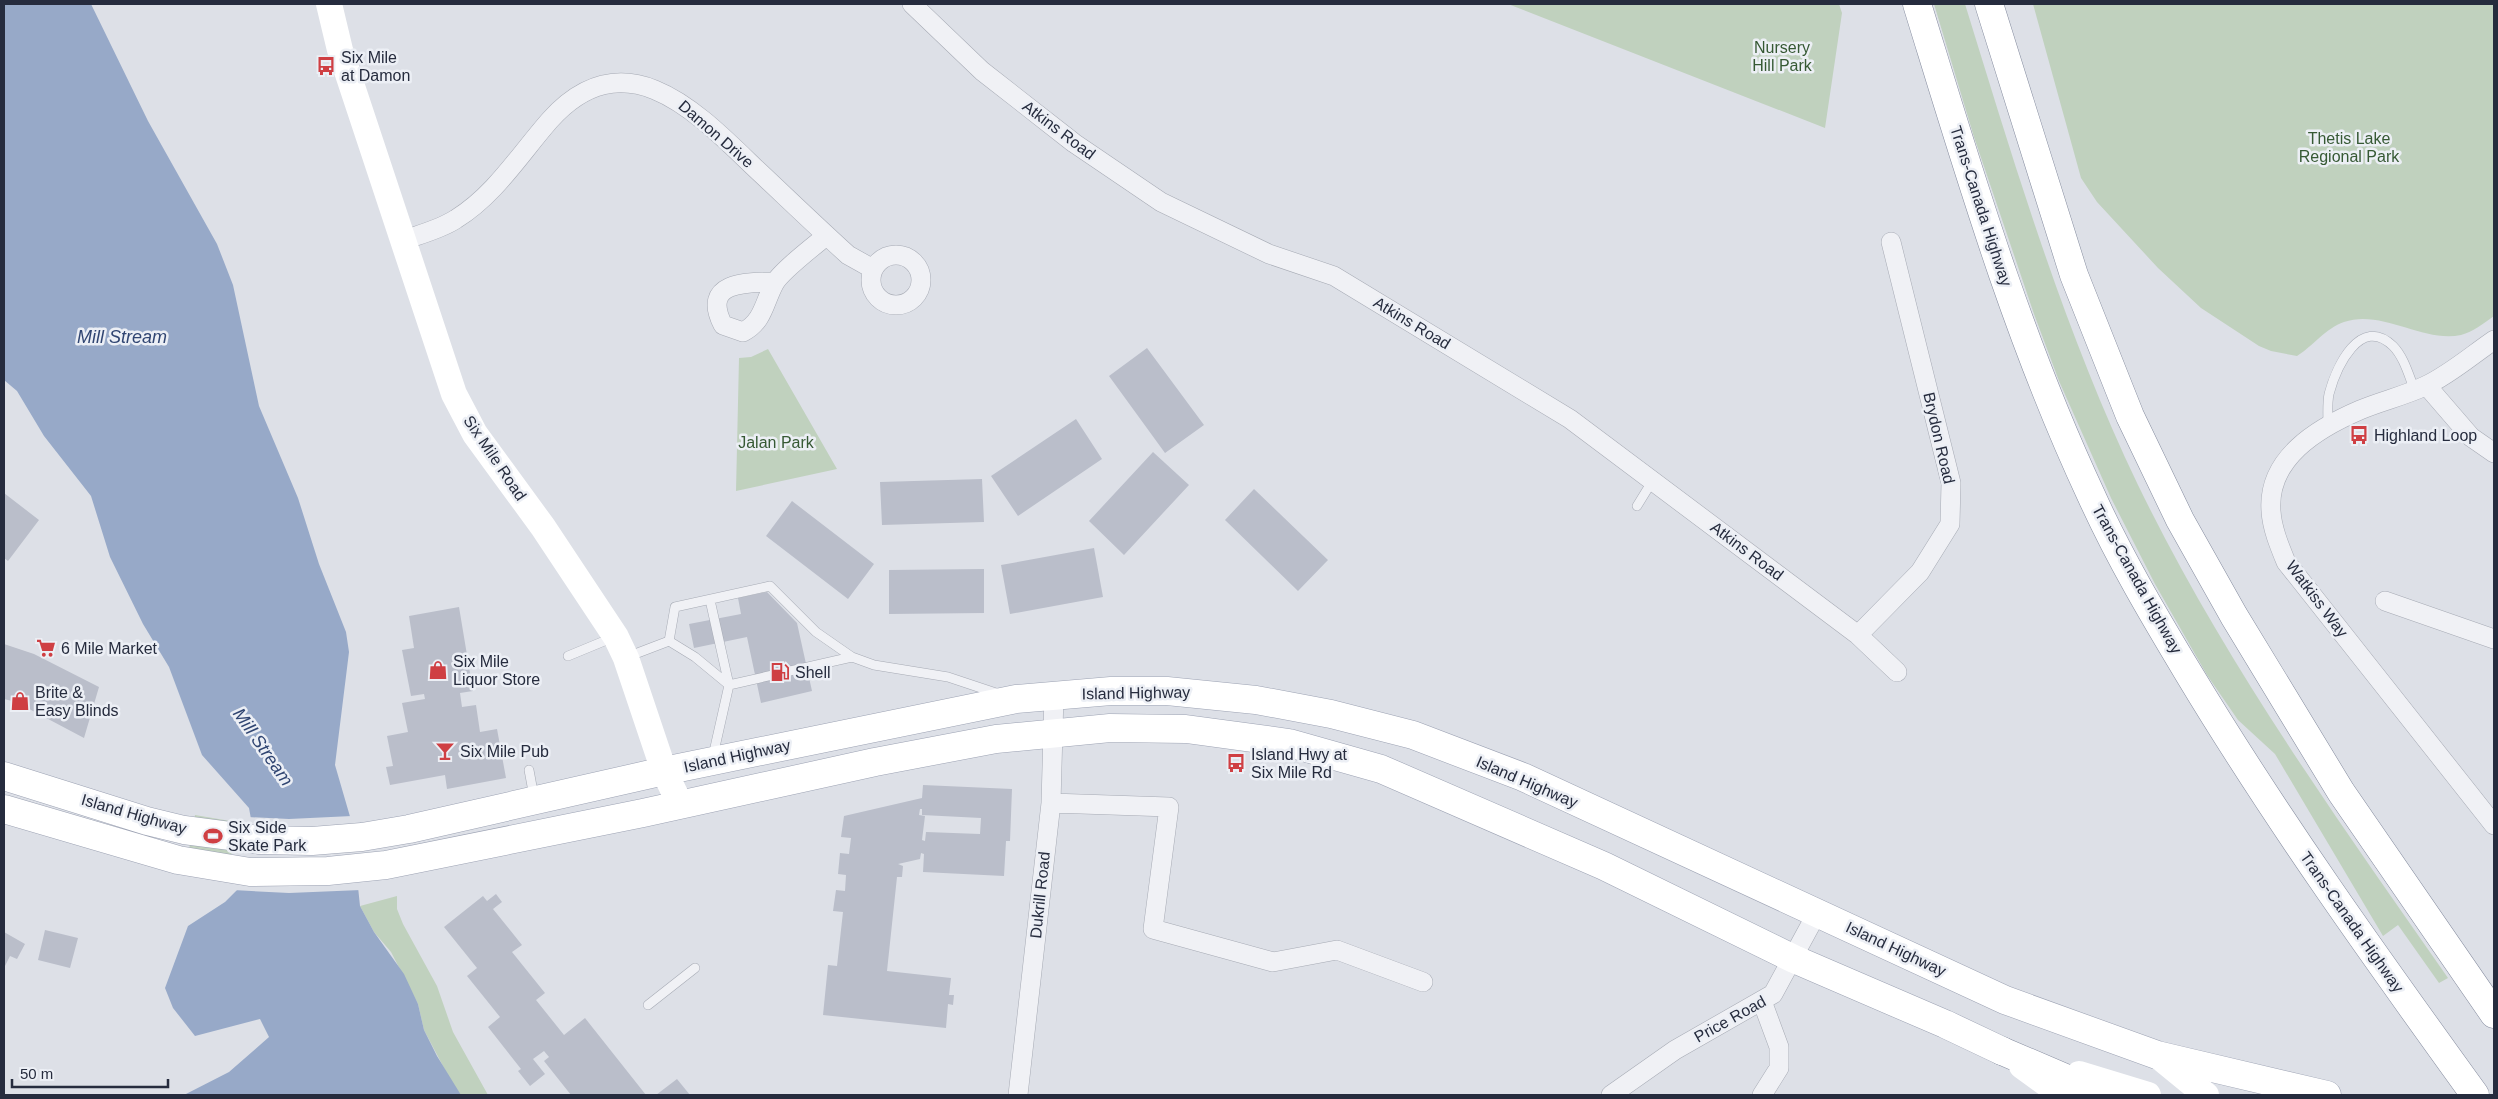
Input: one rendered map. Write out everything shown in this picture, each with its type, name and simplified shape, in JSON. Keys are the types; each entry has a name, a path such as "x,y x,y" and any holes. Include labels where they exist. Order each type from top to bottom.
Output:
{"main road":[{"name":"Six Mile Road","path":"329,4 340,50 454,394 471,426 544,527 621,647 664,771 680,804"},
{"name":"Trans-Canada Highway","path":"1916,4 2007,288 2045,388 2091,496 2147,604 2216,719 2272,807 2368,947 2475,1095"},
{"path":"1989,4 2074,275 2130,416 2180,520 2234,616 2340,792 2494,1014"},
{"name":"Island Highway","path":"4,776 147,821 184,830 260,840 312,841 362,837 409,829 664,771 1016,699 1112,691 1206,693 1331,714 1413,735 1523,777 2005,1000 2157,1055 2206,1095"},
{"name":"Island Highway","path":"4,809 178,860 250,872 292,872 386,865 987,740 1110,728 1186,730 1289,743 1381,769 1604,866 1794,959 1945,1024 2002,1051 2062,1095"},
{"path":"2002,1051 2105,1095"},
{"path":"2002,1051 2148,1095"},
{"path":"2157,1055 2327,1095"}],"street":[{"name":"Atkins Road","path":"912,4 982,71 1074,143 1161,202 1269,254 1334,276 1570,419 1654,480 1858,635 1897,672"},
{"name":"Damon Drive","path":"404,240 455,220 479,203 552,119 570,102 590,90 611,84 647,87 675,98 704,119 826,236 848,255 873,269"},
{"path":"775,282 826,236"},
{"name":"Brydon Road","path":"1858,635 1920,572 1950,524 1951,484 1891,242"},
{"name":"Watkiss Way","path":"2494,340 2421,388 2361,410 2328,425 2308,439 2287,458 2279,470 2272,490 2270,511 2275,534 2286,562 2494,825"},
{"path":"2421,388 2471,437 2494,453"},
{"path":"2385,601 2494,639"},
{"name":"Dukrill Road","path":"1018,1095 1051,803 1054,695"},
{"path":"1051,803 1169,807 1153,929 1272,962 1337,950 1423,982"},
{"name":"Price Road","path":"1611,1095 1675,1050 1773,994 1794,959 1817,913"},
{"path":"1762,1001 1779,1047 1779,1068 1762,1095"}],"lane":[{"path":"2328,425 2329,395 2349,350 2361,338 2378,336 2393,346 2421,388"},
{"path":"1637,506 1654,480"},
{"path":"669,641 675,607 770,586 816,632 852,657 883,667 948,677 1016,699"},
{"path":"710,600 729,685 712,762"},
{"path":"568,656 669,641 695,657 729,685"},
{"path":"729,685 852,657"},
{"path":"529,770 534,801"},
{"path":"648,1005 695,968"}],"green space":[{"name":"Nursery Hill Park","path":"1508,4 1839,4 1842,13 1825,128"},
{"path":"1934,4 1965,4 2022,187 2064,308 2111,427 2171,550 2207,614 2283,738 2448,978 2439,983 2398,925 2383,936 2275,754 2238,720 2207,675 2155,584 2111,498 2059,381 2034,314 1974,137"},
{"name":"Thetis Lake Regional Park","path":"2033,4 2494,4 2494,316 2465,334 2447,336 2432,335 2373,320 2358,319 2344,322 2331,328 2297,356 2271,351 2259,346 2201,308 2158,268 2097,202 2081,178"},
{"name":"Jalan Park","path":"768,349 837,469 736,491 739,358 751,357"},
{"name":"Six Side Skate Park","path":"195,815 236,822 231,857 189,850"},
{"path":"397,896 397,909 403,924 437,986 453,1032 488,1095 461,1095 454,1087 424,1030 418,1004 391,952 374,932 360,906"}],"water":[{"name":"Mill Stream","path":"4,4 91,4 148,121 217,244 233,285 259,406 298,498 319,564 346,632 349,652 335,765 351,820 360,906 374,932 404,974 418,1004 424,1030 437,1056 461,1095 184,1095 229,1072 269,1037 260,1019 195,1036 173,1008 165,988 188,926 225,902 239,888 253,830 249,808 202,755 169,667 143,624 110,557 91,496 44,436 17,391 4,380"}],"pier":[{"path":"352,816 361,890 289,893 233,890 236,887 251,830 248,817 289,819"}],"building":[{"path":"1147,348 1204,425 1165,453 1109,376"},
{"path":"1076,419 1102,459 1018,516 991,476"},
{"path":"1153,452 1189,485 1124,555 1089,521"},
{"path":"982,479 984,522 882,525 880,482"},
{"path":"1254,489 1328,560 1298,591 1225,520"},
{"path":"4,493 39,520 8,561 4,558"},
{"path":"792,501 874,564 848,599 766,536"},
{"path":"1094,548 1103,597 1010,614 1001,565"},
{"path":"984,569 984,613 889,614 889,570"},
{"path":"767,592 797,623 812,691 761,703 747,637 694,648 689,624 741,614 738,598"},
{"name":"Six Mile Pub","path":"459,607 473,691 460,693 462,707 476,705 480,732 497,729 506,778 447,789 445,775 390,785 386,767 393,766 387,736 408,732 402,703 425,699 424,694 411,696 402,650 414,648 409,616"},
{"path":"4,644 34,654 99,687 84,738 16,702 4,699"},
{"path":"923,785 1012,789 1010,841 1006,841 1004,876 923,872 924,854 921,853 920,859 898,864 903,866 902,877 897,877 887,971 951,978 949,995 954,995 953,1005 948,1004 946,1028 823,1015 828,965 837,966 843,912 833,911 836,890 845,891 846,875 838,874 840,853 849,854 851,838 841,837 844,816 922,798","holes":["920,809 922,809 922,815 981,818 980,834 926,832 925,841 922,840 925,816 919,815"]},
{"path":"496,894 502,902 493,909 522,945 512,952 545,993 536,1000 564,1035 585,1018 646,1095 571,1095 544,1061 549,1057 544,1051 533,1059 545,1074 530,1086 518,1071 521,1069 488,1027 500,1017 467,976 477,968 444,927 483,896 487,901"},
{"path":"45,930 78,938 70,968 38,960"},
{"path":"4,932 25,944 17,959 10,956 4,968"},
{"path":"677,1079 690,1095 656,1095"}],"place":[{"name":"Six Mile at Damon","path":"326,66"},
{"name":"Highland Loop","path":"2359,435"},
{"name":"6 Mile Market","path":"46,648"},
{"name":"Six Mile Liquor Store","path":"438,670"},
{"name":"Shell","path":"780,672"},
{"name":"Brite & Easy Blinds","path":"20,701"},
{"name":"Six Mile Pub","path":"445,751"},
{"name":"Island Hwy at Six Mile Rd","path":"1236,763"},
{"name":"Six Side Skate Park","path":"213,836"}]}
